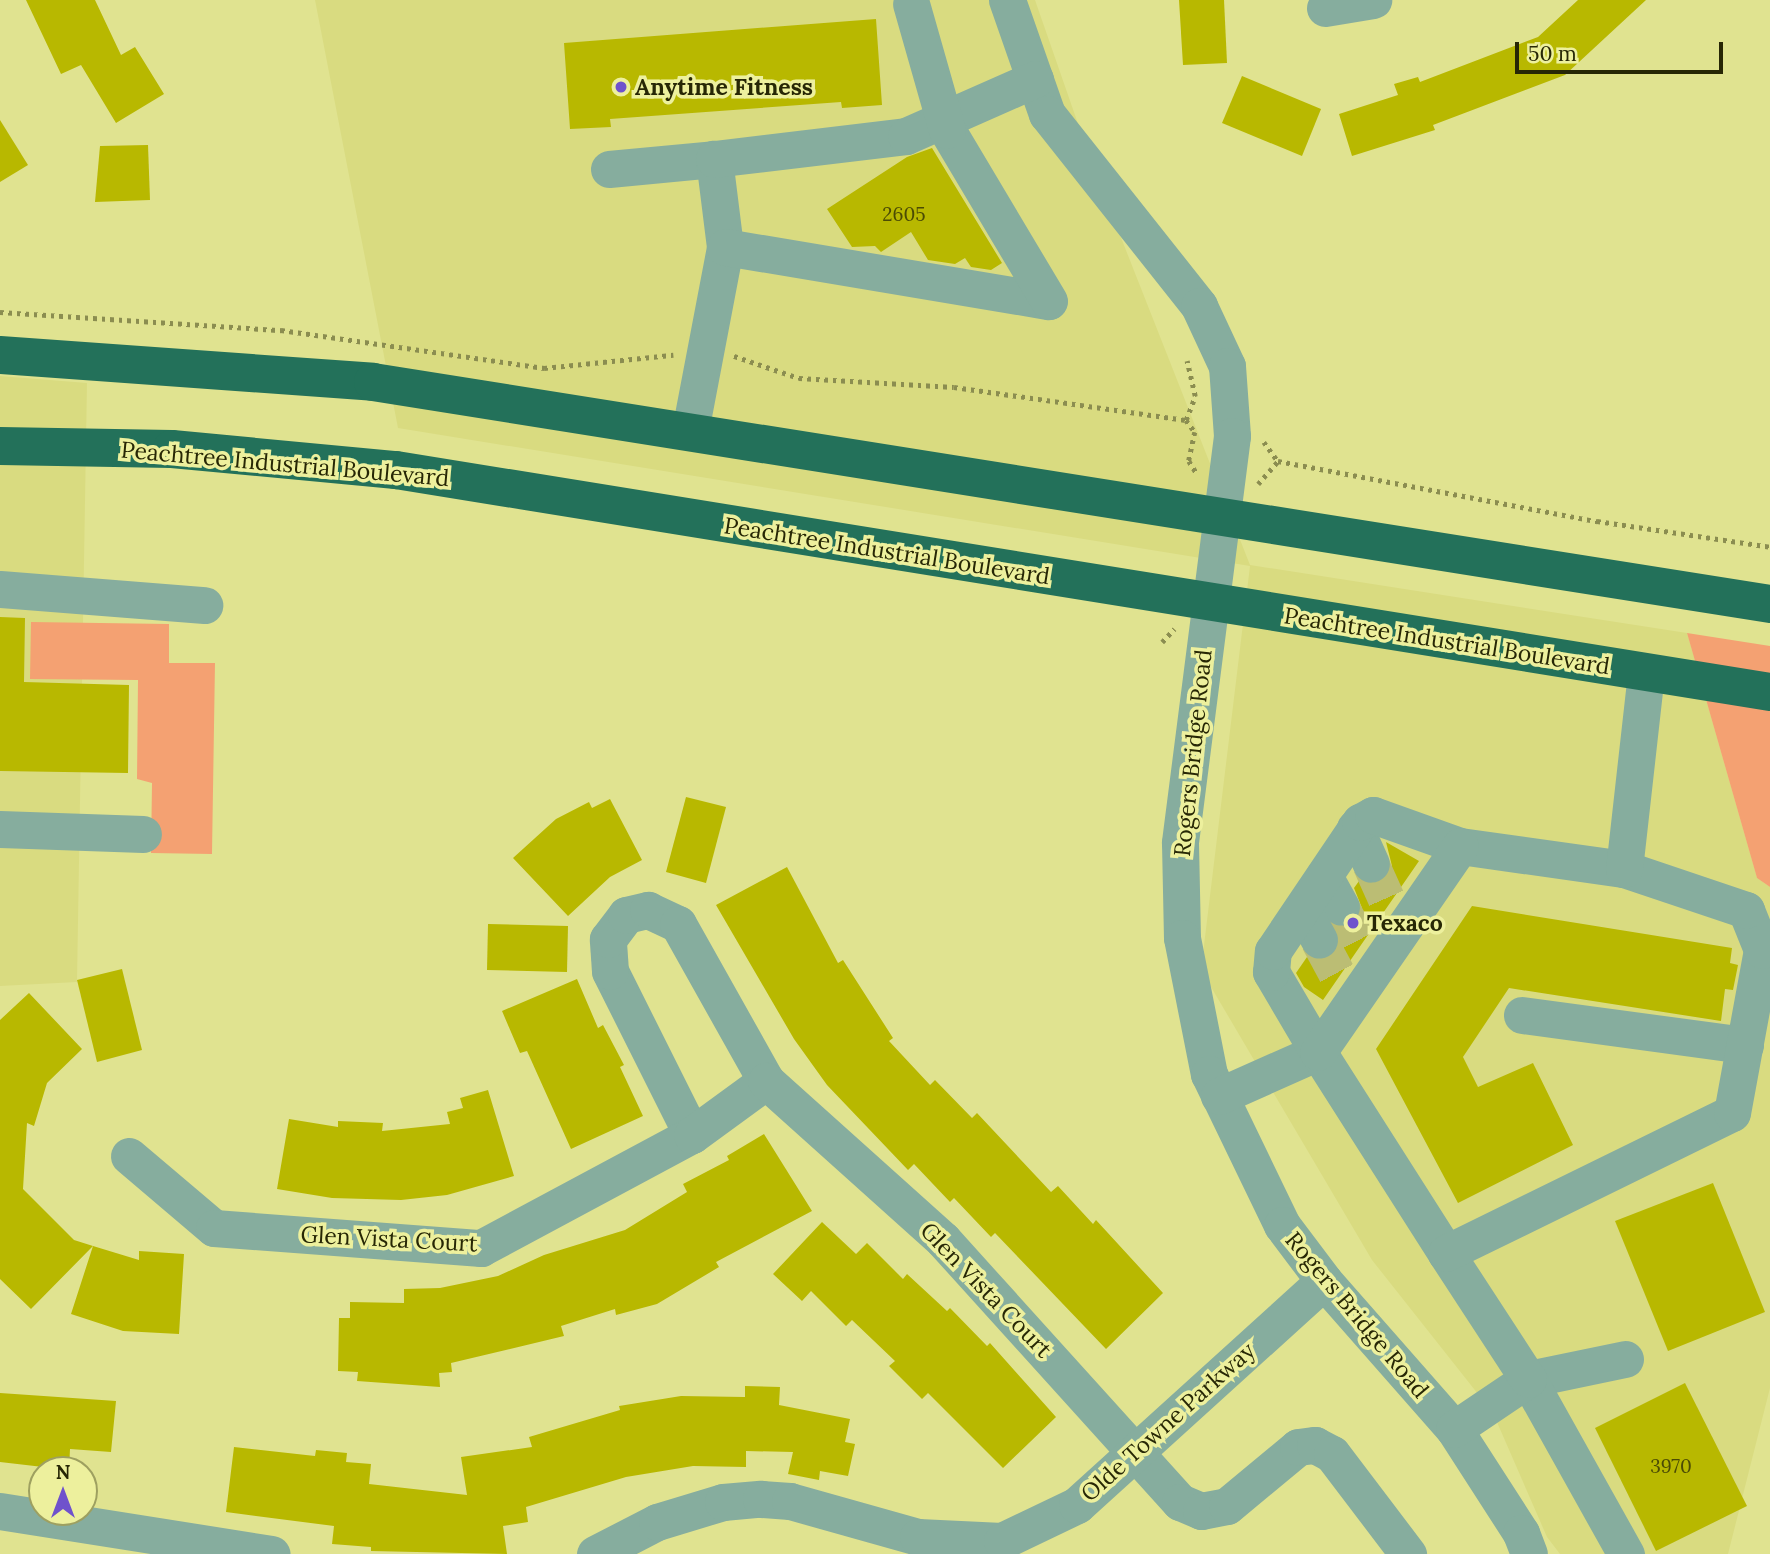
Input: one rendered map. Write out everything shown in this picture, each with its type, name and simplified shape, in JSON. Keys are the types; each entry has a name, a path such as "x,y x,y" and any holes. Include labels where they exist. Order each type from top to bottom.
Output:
{"highway":[{"path":"0,355 284,372 690,431 1770,604"},
{"name":"Peachtree Industrial Boulevard","path":"0,446 172,449 396,470 1212,604 1770,692"}],"street":[{"name":"Rogers Bridge Road","path":"1007,0 1047,114 1199,306 1227,366 1231,436 1183,818 1181,883 1182,938 1209,1074 1282,1225 1324,1281 1454,1429 1521,1533 1529,1554"},
{"path":"1325,8 1373,0"},
{"path":"725,247 1049,301 944,122 911,4"},
{"path":"609,169 906,136 944,122 1035,79"},
{"path":"690,431 725,247 714,159"},
{"path":"0,465 78,447"},
{"path":"0,589 204,605"},
{"path":"1624,869 1646,673"},
{"path":"1446,1253 1732,1113 1762,950 1746,911 1624,869 1460,846 1373,815 1355,828 1332,892 1310,924 1273,951 1271,972 1318,1052 1446,1253 1528,1379 1610,1517 1626,1554"},
{"path":"1355,828 1371,864"},
{"path":"0,829 143,834"},
{"path":"1219,1096 1318,1052 1346,990 1368,957 1395,918 1460,846"},
{"name":"Glen Vista Court","path":"692,1135 610,971 608,939 626,915 648,911 678,924 766,1081 943,1240 1136,1450 1180,1502 1201,1511 1227,1506 1298,1447 1315,1445 1332,1454 1408,1554"},
{"path":"1522,1016 1745,1045"},
{"name":"Glen Vista Court","path":"129,1156 214,1228 481,1248 692,1135 766,1081"},
{"name":"Olde Towne Parkway","path":"595,1554 657,1522 723,1502 761,1499 790,1501 918,1537 1002,1541 1077,1504 1324,1281"},
{"path":"1454,1429 1528,1379 1625,1359"},
{"path":"0,1511 272,1554"}],"path":[{"path":"1278,461 1597,521 1770,547"}],"shaded area":[{"path":"315,0 1035,0 1092,164 1250,565 1687,633 1757,878 1770,887 1770,1388 1728,1554 1560,1554 1547,1537 1493,1413 1372,1260 1201,970 1250,566 398,428"},
{"path":"0,376 87,383 77,982 0,986"},
{"path":"31,622 169,624 169,663 215,663 212,854 151,853 152,783 137,779 138,680 30,679"},
{"path":"1687,633 1770,646 1770,887 1757,878"}],"building":[{"path":"26,0 95,0 121,55 135,47 164,94 116,123 81,65 61,74"},
{"path":"1179,0 1224,0 1227,63 1183,65"},
{"path":"1578,0 1646,0 1565,75 1433,125 1435,130 1352,156 1339,114 1398,95 1394,84 1418,77 1420,82 1538,37"},
{"path":"876,19 882,105 842,108 841,102 610,119 611,127 570,129 564,43"},
{"path":"1242,76 1321,109 1302,156 1222,123"},
{"path":"0,120 28,165 0,182"},
{"path":"148,145 150,200 95,202 100,146"},
{"path":"932,148 1002,263 991,270 971,267 965,258 955,264 928,260 911,232 881,252 875,246 852,247 827,209 907,157"},
{"path":"0,617 25,618 24,682 129,685 128,773 0,771"},
{"path":"686,797 726,807 706,883 666,872"},
{"path":"610,799 642,860 610,877 568,916 513,858 556,819 589,802 592,808"},
{"name":"Texaco","path":"1386,842 1419,861 1323,1000 1304,987 1296,973 1307,957 1319,961 1337,951 1340,940 1336,927 1352,925 1362,908 1354,888 1359,881 1379,883 1388,876 1392,866"},
{"path":"787,867 838,963 843,960 893,1038 889,1041 930,1085 935,1080 972,1118 977,1113 1051,1192 1058,1186 1093,1224 1096,1220 1163,1293 1106,1349 995,1233 991,1237 954,1198 950,1202 914,1164 908,1170 827,1085 794,1039 716,905"},
{"path":"1472,906 1732,948 1730,963 1738,965 1733,990 1725,989 1721,1021 1509,988 1463,1057 1478,1087 1533,1063 1573,1145 1458,1203 1376,1049"},
{"path":"488,924 568,926 567,972 487,970"},
{"path":"122,969 142,1050 97,1062 77,980"},
{"path":"577,979 598,1028 603,1025 624,1065 620,1067 643,1116 571,1149 527,1051 520,1053 502,1011"},
{"path":"29,993 82,1049 47,1083 34,1126 27,1123 23,1189 74,1240 93,1246 31,1309 0,1279 0,1020"},
{"path":"488,1090 514,1176 447,1195 401,1200 332,1198 277,1189 289,1119 338,1127 338,1121 383,1123 382,1131 450,1124 447,1112 463,1108 460,1098"},
{"path":"764,1134 812,1211 716,1262 719,1267 657,1304 616,1315 615,1309 561,1326 564,1336 451,1363 452,1372 439,1373 440,1387 357,1381 358,1372 338,1371 339,1318 350,1318 350,1302 404,1303 404,1289 440,1288 498,1276 544,1255 625,1230 687,1192 683,1184 729,1160 727,1156"},
{"path":"1713,1183 1765,1312 1668,1351 1615,1221"},
{"path":"822,1222 856,1254 867,1243 903,1279 907,1274 947,1311 950,1308 987,1346 990,1343 1056,1417 1003,1468 928,1393 922,1399 889,1366 895,1361 852,1320 846,1326 811,1291 802,1301 773,1274"},
{"path":"93,1246 139,1260 139,1251 184,1254 179,1334 123,1331 71,1314"},
{"path":"1685,1383 1747,1506 1656,1551 1595,1428"},
{"path":"745,1386 780,1387 779,1405 850,1419 845,1442 855,1444 848,1476 820,1471 819,1480 788,1474 793,1452 746,1451 746,1467 693,1466 626,1477 526,1507 528,1522 503,1526 507,1554 371,1551 371,1547 332,1544 334,1526 226,1512 234,1447 315,1456 316,1450 347,1453 346,1462 371,1464 369,1484 467,1495 461,1457 532,1447 529,1437 620,1410 619,1406 681,1396 745,1397"},
{"path":"0,1393 116,1401 111,1452 70,1449 70,1456 28,1456 28,1465 0,1462"}],"tunnel":[{"path":"1371,864 1389,904"},
{"path":"1341,907 1361,945"},
{"path":"1319,940 1339,977"}],"place":[{"name":"Anytime Fitness","path":"621,87"},
{"name":"Texaco","path":"1353,923"}]}
